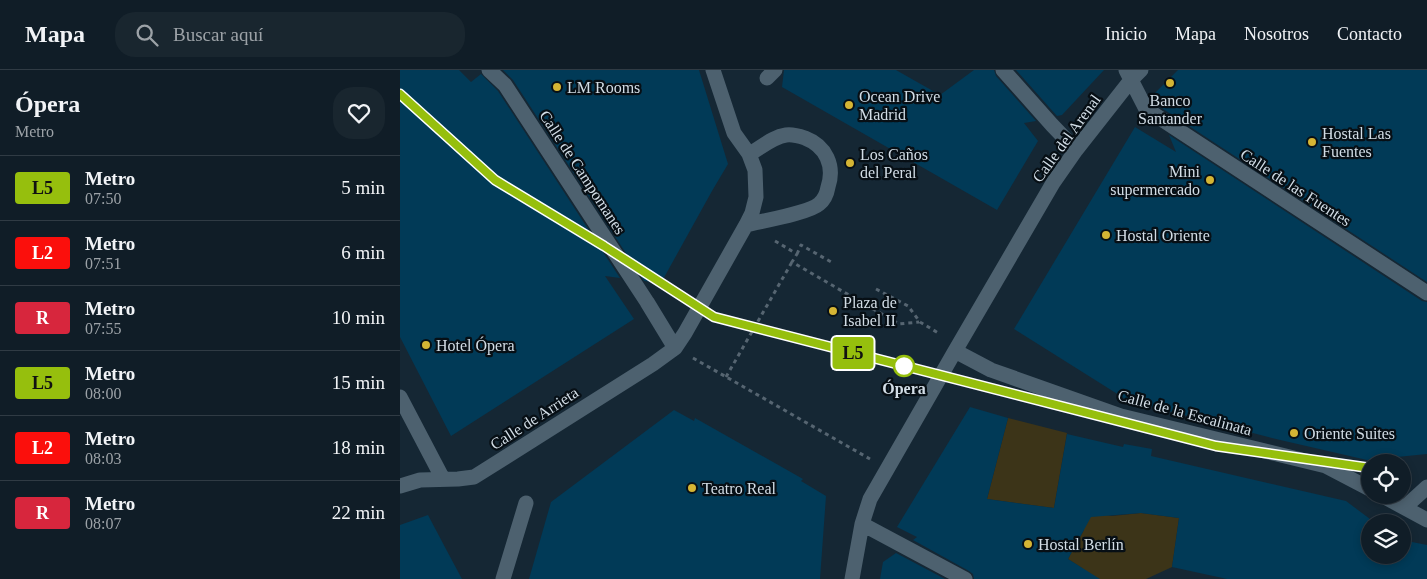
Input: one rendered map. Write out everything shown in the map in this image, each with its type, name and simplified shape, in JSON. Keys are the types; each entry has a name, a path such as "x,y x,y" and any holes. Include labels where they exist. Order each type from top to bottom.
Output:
{"street":[{"name":"Calle de Campomanes","path":"489,70 504,85 647,302 674,348"},
{"path":"674,348 685,333 746,225 756,197 756,170 749,154 734,133 713,70"},
{"path":"1003,70 1076,150"},
{"name":"Calle del Arenal","path":"955,351 1053,183 1132,73"},
{"name":"Calle de las Fuentes","path":"1132,73 1146,109 1427,293"},
{"path":"746,225 810,209 820,204 831,180 830,166 826,153 818,144 798,136 787,135 777,138 749,154"},
{"name":"Calle de Arrieta","path":"400,486 420,480 474,477 639,373 674,348"},
{"path":"852,579 862,524 870,499 955,351"},
{"name":"Calle de la Escalinata","path":"955,351 991,370 1121,416 1326,466 1361,484"},
{"path":"400,397 443,479"},
{"path":"1405,507 1427,486"},
{"path":"503,579 526,503"},
{"path":"1399,504 1427,520"},
{"path":"862,524 965,579"}],"path":[{"path":"775,242 797,254"},
{"path":"726,377 801,245 833,263"},
{"path":"792,262 900,324 920,322 908,306 876,289"},
{"path":"674,348 888,469"}],"shaded area":[{"path":"1008,418 1067,433 1054,508 987,499"},
{"path":"1084,512 1112,516 1141,513 1179,518 1172,567 1146,579 1072,579 1082,568 1068,559 1084,530"}],"building":[{"path":"400,70 459,70 471,82 481,74 498,91 620,278 605,276 634,319 451,436 400,337"},
{"path":"503,70 699,70 728,164 661,283 644,281 513,80"},
{"path":"784,70 896,70 940,95 974,70 994,70 996,76 1036,121 1024,123 1038,141 997,210 782,87"},
{"path":"1016,70 1104,70 1062,115 1057,116"},
{"path":"1178,70 1427,70 1427,282 1157,105 1153,95"},
{"path":"1135,127 1176,152 1169,135 1422,301 1427,302 1427,454 1411,456 1411,454 1361,454 1361,459 1276,439 1127,400 1014,329"},
{"path":"970,407 1008,418 987,499 1054,508 1067,434 1123,447 1124,444 1152,449 1151,456 1346,501 1363,514 1361,514 1361,564 1411,564 1411,542 1427,545 1427,579 1227,579 1172,567 1179,518 1141,513 1091,517 1068,559 1100,579 974,579 973,574 969,571 913,540 917,537 897,527"},
{"name":"Teatro Real","path":"674,410 694,421 695,418 803,479 801,481 826,496 820,579 529,579 551,502"},
{"path":"428,515 462,579 400,579 400,525"},
{"path":"896,553 945,579 880,579 883,562"}],"metro line":[{"name":"L5","path":"400,94 495,180 604,246 714,317 1216,446 1361,467"}],"place":[{"name":"Banco Santander","path":"1170,83"},
{"name":"LM Rooms","path":"557,87"},
{"name":"Ocean Drive Madrid","path":"849,105"},
{"name":"Hostal Las Fuentes","path":"1312,142"},
{"name":"Los Caños del Peral","path":"850,163"},
{"name":"Mini supermercado","path":"1210,180"},
{"name":"Hostal Oriente","path":"1106,235"},
{"name":"Plaza de Isabel II","path":"833,311"},
{"name":"Hotel Ópera","path":"426,345"},
{"name":"Ópera","path":"904,366"},
{"name":"Oriente Suites","path":"1294,433"},
{"name":"Teatro Real","path":"692,488"},
{"name":"Hostal Berlín","path":"1028,544"}]}
